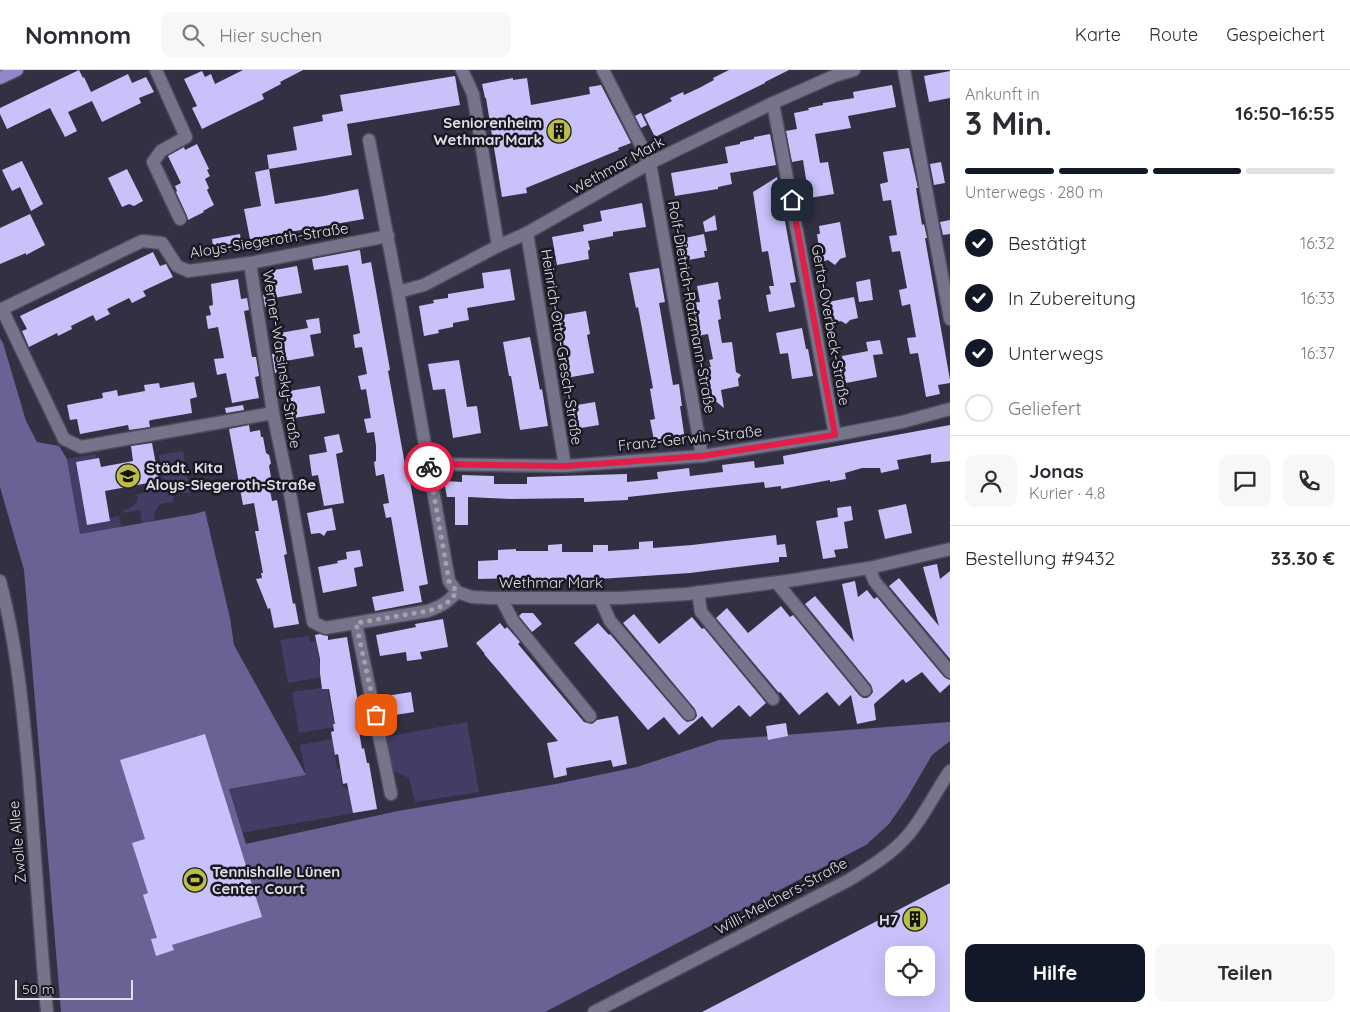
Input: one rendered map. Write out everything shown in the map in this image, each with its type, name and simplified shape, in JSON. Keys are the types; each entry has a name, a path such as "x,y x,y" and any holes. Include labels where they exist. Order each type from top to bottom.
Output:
{"main road":[{"path":"0,78 17,70"}],"street":[{"path":"156,70 186,137 161,151 152,162 180,220"},
{"path":"462,70 473,94 498,246"},
{"name":"Rolf-Dietrich-Ratzmann-Straße","path":"603,70 650,163 702,456"},
{"name":"Wethmar Mark","path":"398,292 424,285 527,233 650,163 774,102 834,76 854,70"},
{"path":"904,70 950,319"},
{"name":"Gerta-Overbeck-Straße","path":"774,102 835,435"},
{"path":"369,140 388,236 449,581 457,592"},
{"name":"Heinrich-Otto-Gresch-Straße","path":"527,233 565,466"},
{"name":"Aloys-Siegeroth-Straße","path":"273,413 81,447 64,439 2,309 142,241 162,243 177,266 188,271 250,263 388,236"},
{"name":"Werner-Warsinsky-Straße","path":"250,263 273,413 314,622 325,628 428,611 442,606 457,592"},
{"name":"Franz-Gerwin-Straße","path":"429,464 565,466 702,456 835,435 902,422 950,409"},
{"name":"Wethmar Mark","path":"457,592 472,597 501,598 620,598 698,592 869,568 949,550"},
{"path":"869,568 875,582 950,672"},
{"name":"Zwolle Allee","path":"0,580 20,686 47,1012"},
{"path":"777,582 865,690"},
{"path":"698,592 701,612 774,699"},
{"path":"501,598 513,621 590,716"},
{"path":"600,598 610,621 690,714"},
{"path":"356,623 391,794"},
{"name":"Willi-Melchers-Straße","path":"594,1012 849,880 879,861 908,836 950,770"}],"shaded area":[{"path":"0,338 26,421 37,442 59,446 67,459 80,534 205,511 230,618 234,645 306,775 229,789 246,844 398,811 556,784 637,767 719,740 950,722 950,741 932,755 907,798 889,824 866,845 545,1012 61,1012 24,570 0,487"},
{"path":"183,451 190,493 181,493 179,486 174,487 173,502 160,504 155,511 154,521 142,523 140,510 123,513 123,510 136,503 138,498 136,495 146,492 147,489 164,486 159,455"},
{"path":"96,454 97,459 76,462 87,524 110,521 110,518 119,516 121,527 80,535 67,459"},
{"path":"308,636 310,642 316,641 322,677 288,683 280,640"},
{"path":"327,687 335,727 299,733 292,692"},
{"path":"467,722 479,792 415,802 409,778 391,770 385,737"},
{"path":"332,739 337,769 340,769 342,785 350,792 354,813 242,833 228,789 306,775 300,745"}],"building":[{"path":"79,70 91,92 128,74 132,83 146,77 154,92 139,98 141,103 102,122 92,101 68,112 77,131 65,137 50,108 7,129 0,114 0,108"},
{"path":"243,70 303,70 262,94 264,99 202,129 192,108 197,106 184,79 202,71 205,77 211,74 215,84"},
{"path":"729,70 789,70 655,137 644,115 672,101 670,98 683,92 684,95 699,88"},
{"path":"950,71 950,98 929,102 924,76"},
{"path":"455,76 460,105 347,124 352,155 269,169 267,155 297,150 293,127 323,121 322,115 343,111 340,95"},
{"name":"Seniorenheim Wethmar Mark","path":"513,78 513,80 527,78 531,105 590,94 589,87 601,85 631,143 618,148 619,150 526,188 527,193 502,197 482,84"},
{"path":"892,85 896,107 848,116 851,128 815,134 820,163 828,162 834,194 809,198 803,160 792,162 786,131 797,129 794,113 809,110 808,108 823,105 823,103 854,98 853,92"},
{"path":"641,113 647,125 641,128 635,116"},
{"path":"770,134 776,165 730,173 732,184 718,187 718,189 675,196 671,173 728,163 725,147 740,144 740,142 754,139 754,137"},
{"path":"197,144 209,169 207,170 210,176 205,179 209,188 207,190 214,205 188,220 176,192 175,186 181,183 168,156 184,147 185,150"},
{"path":"909,148 918,188 916,188 922,225 924,224 927,238 925,238 950,380 950,383 938,385 940,394 926,397 918,353 910,354 907,338 916,337 910,304 902,306 899,290 907,288 900,251 892,252 889,236 897,235 891,200 883,201 880,184 888,182 883,152"},
{"path":"22,161 43,204 31,211 20,187 12,191 2,170"},
{"path":"941,162 945,183 934,185 930,164"},
{"path":"127,169 143,201 134,206 129,204 122,207 108,178"},
{"path":"269,169 275,204 358,189 364,219 250,239 244,209 261,206 255,172"},
{"path":"777,177 796,282 790,283 795,307 769,312 766,295 771,294 769,286 774,286 768,251 762,252 753,192"},
{"path":"642,203 646,227 613,232 613,236 588,241 590,249 588,251 589,259 557,265 552,237 584,231 583,225 602,221 600,211"},
{"path":"30,214 45,245 26,255 26,253 0,264 0,228"},
{"path":"715,215 717,230 705,232 703,222"},
{"path":"950,220 950,234 943,235 940,222"},
{"path":"840,222 846,257 840,259 835,265 828,260 821,262 817,234 820,234 819,226"},
{"path":"240,234 242,248 214,253 212,239"},
{"path":"704,234 707,251 704,251 705,257 683,261 680,239"},
{"path":"360,250 362,264 371,262 390,370 388,371 428,584 419,586 422,602 375,611 372,597 404,591 391,517 386,518 383,504 389,503 384,474 376,476 374,432 367,433 364,419 371,418 366,389 361,390 358,376 367,374 362,347 355,348 353,335 360,333 348,265 314,270 312,259"},
{"path":"153,252 160,266 166,264 173,277 143,291 146,296 132,303 129,298 107,309 110,314 96,321 93,315 71,326 72,329 58,336 57,333 29,347 22,331 27,329 20,316"},
{"path":"297,266 302,293 274,298 269,271"},
{"path":"659,268 665,302 659,303 673,385 679,384 685,440 655,445 650,420 655,419 650,389 653,388 638,307 636,308 629,273"},
{"path":"510,269 515,300 467,308 469,320 453,323 453,327 438,330 439,333 424,336 419,306 434,303 433,300 448,298 448,294 484,288 482,273"},
{"path":"238,279 241,299 247,298 249,310 244,311 252,357 256,357 259,376 255,377 259,398 232,403 226,373 217,375 214,359 224,358 218,327 208,329 206,316 211,315 209,306 213,305 211,284"},
{"path":"870,279 873,300 859,302 856,282"},
{"path":"718,282 721,299 718,300 721,319 718,320 722,343 732,342 736,372 741,375 738,379 739,386 721,390 724,408 707,394 702,368 711,367 709,360 713,359 708,334 697,336 691,303 700,302 697,286"},
{"path":"271,293 273,306 265,307 263,295"},
{"path":"854,297 858,318 850,320 846,324 841,321 832,323 828,302"},
{"path":"586,311 590,334 587,335 594,373 566,378 556,316"},
{"path":"319,318 321,333 310,335 314,356 285,361 287,371 275,373 272,354 283,352 284,356 280,333 308,328 306,320"},
{"path":"802,328 813,376 792,379 788,353 780,354 776,333"},
{"path":"530,337 548,426 520,430 503,342"},
{"path":"880,340 883,354 873,355 877,377 836,385 834,370 844,368 842,356 868,351 866,342"},
{"path":"459,360 467,407 477,406 481,433 453,438 445,389 433,390 428,364"},
{"path":"194,382 197,397 190,399 192,413 151,420 149,421 150,427 129,430 128,425 80,434 77,419 70,420 67,405 103,398 102,393 117,390 118,396 145,391 144,385 159,383 160,388"},
{"path":"320,386 325,413 294,418 289,391"},
{"path":"595,402 599,425 575,429 571,406"},
{"path":"243,405 244,410 226,413 225,408"},
{"path":"249,425 250,432 260,430 266,453 269,455 271,477 268,478 272,501 277,500 287,554 284,555 293,604 295,603 299,624 274,628 270,608 268,609 256,579 262,578 261,573 263,573 255,531 259,531 254,503 243,505 229,429"},
{"path":"950,425 950,461 931,463 931,454 897,460 899,469 881,473 880,468 862,468 845,473 846,479 781,489 781,486 765,488 764,482 628,497 628,500 584,502 584,498 511,499 468,497 468,525 455,525 455,497 447,497 444,481 462,482 462,475 494,476 494,484 527,484 527,477 627,474 627,482 658,479 657,472 689,468 690,476 723,472 722,465 754,461 755,468 784,464 783,456"},
{"path":"339,434 343,452 336,454 344,503 324,506 318,475 312,476 309,455 327,452 324,437"},
{"path":"152,443 159,481 105,491 110,521 87,525 76,462 99,458 101,467 133,461 131,446"},
{"path":"906,504 912,533 885,539 878,510"},
{"path":"851,506 853,520 844,522 848,548 834,550 836,557 823,559 816,521 838,517 837,508"},
{"path":"332,508 336,530 327,531 324,536 320,533 311,534 307,513"},
{"path":"776,535 777,545 785,544 787,557 779,557 779,562 690,573 599,579 478,579 478,561 498,560 498,550 548,551 548,545 562,544 562,552 593,552 593,545 608,545 608,551 639,549 639,542 653,541 653,548"},
{"path":"360,550 363,566 354,568 357,586 323,593 318,567 338,563 337,561 347,559 346,552"},
{"path":"937,564 940,579 950,571 950,659 889,586 899,578 939,626 923,567"},
{"path":"855,581 858,597 867,590 874,599 877,597 944,677 950,680 950,684 940,693 922,672 906,683 903,679 874,704 876,720 857,724 851,695 839,706 827,692 799,715 716,618 727,608 748,633 781,606 790,617 793,615 859,695 867,698 873,692 871,685 805,604 815,596 854,642 842,584"},
{"path":"522,613 533,613 542,624 532,632 519,616"},
{"path":"634,614 659,644 692,617 702,629 704,628 766,703 750,717 739,705 712,728 702,716 679,735 664,717 648,730 574,643 598,623 610,634 683,719 687,722 694,720 697,716 695,709 623,623"},
{"path":"443,619 448,647 420,652 422,659 407,661 406,652 380,656 376,635 416,627 415,624"},
{"path":"500,623 505,629 507,627 520,642 518,644 584,722 592,724 597,720 618,716 627,764 613,767 611,760 566,768 567,775 554,778 547,743 558,741 476,643"},
{"path":"315,635 328,636 328,640 347,637 361,720 357,720 362,749 364,748 367,763 369,763 377,809 353,813 347,783 343,784 338,754 335,755 331,732 334,731 333,724 335,724 329,689 322,689 320,659"},
{"path":"411,692 414,712 389,716 386,696"},
{"path":"786,723 788,736 768,740 766,726"},
{"path":"205,734 262,917 172,945 174,950 156,956 151,939 157,938 143,895 148,893 132,843 145,839 120,760"},
{"name":"H7","path":"950,883 950,1012 702,1012"}],"way so far":[{"path":"376,715 356,623 428,611 442,606 457,592 449,581 429,467"}],"place":[{"name":"Seniorenheim Wethmar Mark","path":"559,131"},
{"name":"Städt. Kita Aloys-Siegeroth-Straße","path":"128,476"},
{"name":"Tennishalle Lünen Center Court","path":"195,880"},
{"name":"H7","path":"915,919"}],"route":[{"path":"429,467 429,464 565,466 702,456 835,435 792,200"}]}
